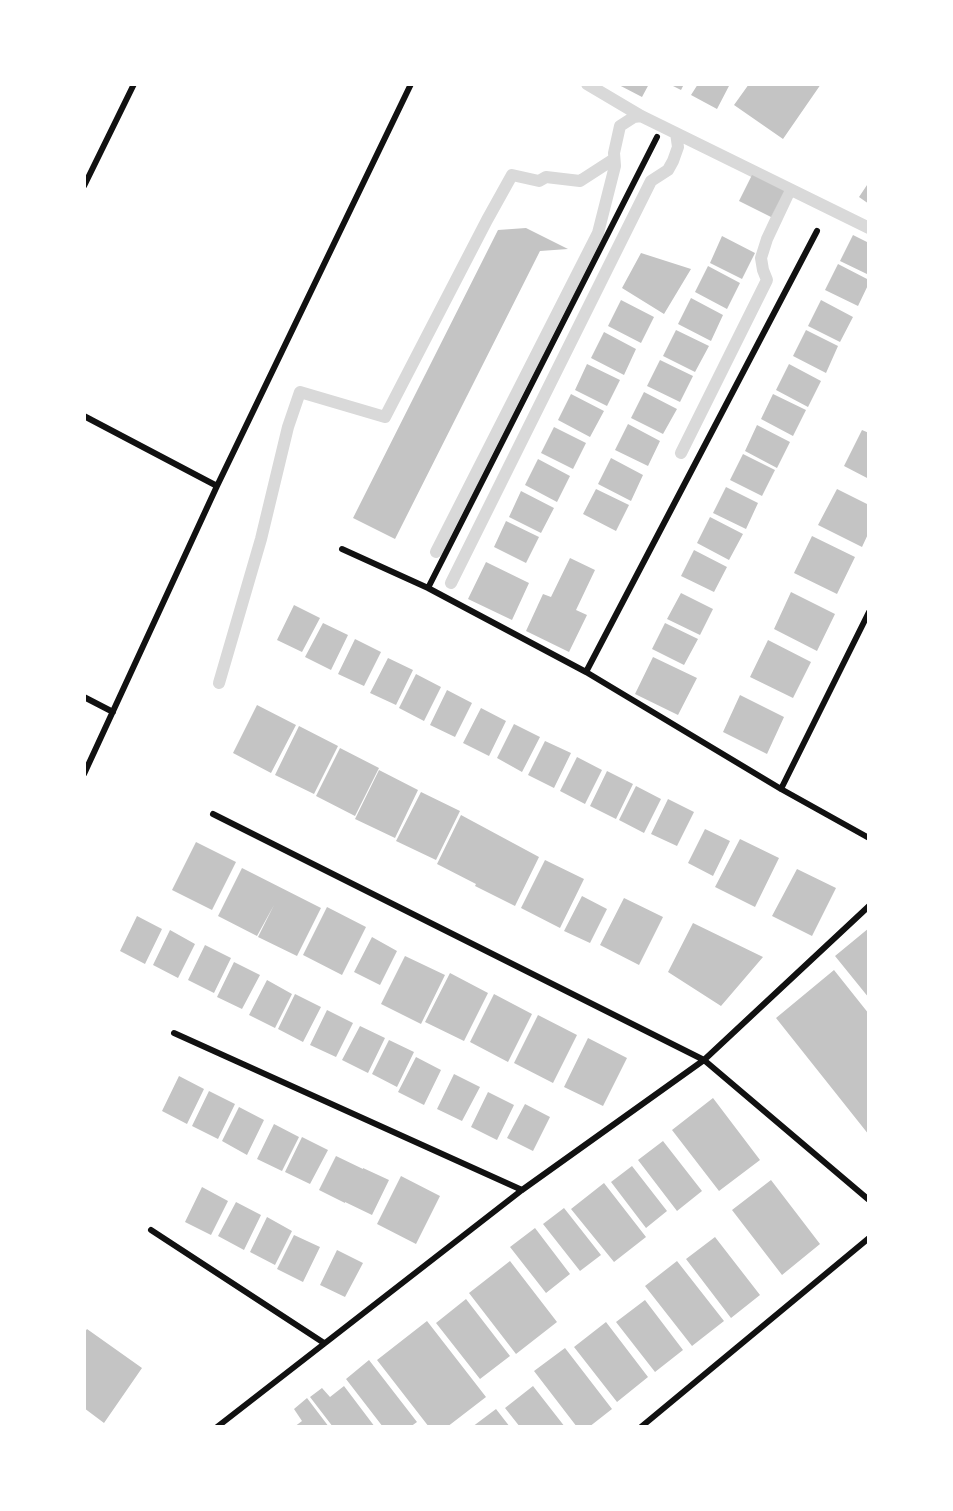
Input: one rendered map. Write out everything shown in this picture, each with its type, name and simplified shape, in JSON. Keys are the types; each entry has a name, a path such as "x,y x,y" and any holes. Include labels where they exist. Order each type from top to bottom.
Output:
{"street":[{"path":"84,186 134,84"},
{"path":"84,774 217,486 411,84"},
{"path":"428,588 657,137"},
{"path":"586,672 817,231"},
{"path":"84,416 217,486"},
{"path":"342,549 428,588 586,672 781,789 869,838"},
{"path":"781,789 869,612"},
{"path":"84,697 113,712"},
{"path":"213,814 704,1059 869,1200"},
{"path":"217,1427 522,1190 704,1059 869,906"},
{"path":"174,1033 522,1190"},
{"path":"151,1230 324,1343"},
{"path":"641,1427 869,1238"}],"building":[{"path":"617,84 649,84 642,97"},
{"path":"669,84 684,84 681,90"},
{"path":"698,84 730,84 717,109 691,95"},
{"path":"749,84 821,84 783,139 734,105"},
{"path":"752,175 784,191 771,217 739,201"},
{"path":"869,182 869,204 859,197"},
{"path":"526,228 568,249 540,251 395,539 353,518 498,230"},
{"path":"853,235 869,243 869,275 840,261"},
{"path":"722,236 755,253 742,279 710,263"},
{"path":"641,253 691,269 664,314 622,288"},
{"path":"838,264 869,280 858,306 825,290"},
{"path":"708,266 740,283 727,309 695,292"},
{"path":"691,298 723,315 711,341 678,324"},
{"path":"621,300 654,317 641,343 608,326"},
{"path":"821,300 853,317 840,342 808,326"},
{"path":"676,330 709,346 695,372 663,356"},
{"path":"806,330 838,346 826,373 793,356"},
{"path":"604,332 636,349 624,375 591,358"},
{"path":"660,360 693,376 680,402 647,386"},
{"path":"587,364 620,380 607,406 575,390"},
{"path":"789,364 821,381 808,407 776,390"},
{"path":"644,392 677,409 663,434 631,418"},
{"path":"571,394 604,411 590,437 558,420"},
{"path":"773,394 806,410 793,436 761,419"},
{"path":"628,424 660,441 648,466 615,450"},
{"path":"757,425 790,442 777,468 745,451"},
{"path":"554,427 586,443 573,469 541,453"},
{"path":"862,430 869,433 869,479 844,466"},
{"path":"743,454 775,470 762,496 730,480"},
{"path":"611,458 643,475 631,501 598,484"},
{"path":"538,459 570,476 557,502 525,485"},
{"path":"726,487 758,503 746,529 713,513"},
{"path":"596,489 629,505 616,531 583,514"},
{"path":"837,489 869,505 869,532 862,547 818,525"},
{"path":"521,491 554,508 541,533 509,517"},
{"path":"710,517 743,534 729,560 697,543"},
{"path":"506,521 539,537 526,563 494,547"},
{"path":"812,536 855,557 837,594 794,573"},
{"path":"694,550 727,567 714,592 681,576"},
{"path":"570,558 595,570 576,610 587,615 569,652 526,631 543,594 551,597"},
{"path":"486,562 529,583 512,620 468,599"},
{"path":"791,592 835,614 817,651 774,629"},
{"path":"681,593 713,609 700,635 667,619"},
{"path":"294,605 320,618 302,652 277,640"},
{"path":"323,623 348,635 331,670 305,657"},
{"path":"665,623 698,639 684,665 652,649"},
{"path":"355,639 381,652 364,686 338,674"},
{"path":"768,640 811,662 793,698 750,677"},
{"path":"653,657 697,678 678,715 635,694"},
{"path":"388,658 413,670 396,705 370,693"},
{"path":"416,674 441,687 424,721 399,708"},
{"path":"447,690 472,703 455,737 430,725"},
{"path":"740,695 784,717 767,754 723,732"},
{"path":"257,705 296,725 271,773 233,753"},
{"path":"481,708 506,721 489,756 463,743"},
{"path":"514,724 540,737 522,772 497,758"},
{"path":"299,726 338,746 314,794 275,775"},
{"path":"545,741 571,753 554,788 528,775"},
{"path":"340,748 379,768 355,816 316,796"},
{"path":"577,757 602,770 585,804 560,791"},
{"path":"379,770 418,790 395,838 355,819"},
{"path":"607,771 633,784 616,819 590,806"},
{"path":"636,786 661,799 644,833 619,820"},
{"path":"421,792 460,811 436,860 396,841"},
{"path":"668,799 694,812 677,846 651,834"},
{"path":"461,815 539,857 515,906 437,864"},
{"path":"705,829 730,841 713,876 688,863"},
{"path":"740,839 779,858 755,907 715,887"},
{"path":"196,842 236,862 212,910 172,890"},
{"path":"545,860 584,879 560,928 521,908"},
{"path":"242,868 321,908 297,956 258,937 274,905 257,936 218,916"},
{"path":"797,869 836,888 812,936 772,916"},
{"path":"582,896 607,909 590,943 564,931"},
{"path":"624,898 663,917 639,965 600,945"},
{"path":"327,907 366,927 342,975 303,955"},
{"path":"137,916 162,929 145,964 120,951"},
{"path":"693,923 763,957 721,1006 668,972"},
{"path":"869,928 869,998 835,956"},
{"path":"170,930 195,944 178,978 153,965"},
{"path":"372,937 397,951 380,985 354,972"},
{"path":"205,945 231,958 214,993 188,980"},
{"path":"405,956 445,975 421,1024 381,1004"},
{"path":"234,962 260,975 242,1009 217,997"},
{"path":"834,970 869,1014 869,1135 776,1018"},
{"path":"450,973 488,993 464,1041 425,1022"},
{"path":"267,980 292,994 275,1028 249,1015"},
{"path":"295,994 321,1007 303,1042 278,1029"},
{"path":"494,994 532,1014 508,1062 470,1042"},
{"path":"327,1010 353,1023 336,1057 310,1045"},
{"path":"538,1015 577,1035 553,1083 514,1063"},
{"path":"360,1026 385,1038 368,1073 342,1060"},
{"path":"588,1038 627,1058 603,1106 564,1087"},
{"path":"389,1040 414,1052 397,1087 372,1074"},
{"path":"416,1057 441,1070 424,1105 398,1092"},
{"path":"454,1074 480,1087 462,1121 437,1109"},
{"path":"179,1076 204,1089 187,1124 162,1111"},
{"path":"209,1091 235,1104 218,1139 192,1126"},
{"path":"488,1092 514,1105 497,1140 471,1127"},
{"path":"713,1098 760,1160 719,1191 672,1130"},
{"path":"525,1104 550,1117 533,1151 507,1138"},
{"path":"239,1107 264,1120 247,1155 222,1141"},
{"path":"274,1124 299,1137 282,1171 257,1159"},
{"path":"302,1137 328,1150 310,1184 285,1172"},
{"path":"663,1141 702,1191 677,1211 638,1160"},
{"path":"336,1156 389,1180 372,1215 319,1190"},
{"path":"632,1166 667,1211 646,1228 611,1182"},
{"path":"401,1176 440,1196 416,1244 377,1224"},
{"path":"771,1180 820,1244 782,1275 732,1210"},
{"path":"604,1183 646,1237 614,1262 571,1209"},
{"path":"202,1187 228,1201 211,1235 185,1222"},
{"path":"236,1202 261,1215 244,1250 218,1236"},
{"path":"564,1208 601,1255 580,1271 543,1224"},
{"path":"267,1217 292,1231 275,1265 250,1252"},
{"path":"535,1228 570,1274 546,1293 510,1247"},
{"path":"294,1235 320,1247 303,1282 277,1269"},
{"path":"715,1237 760,1295 731,1318 686,1259"},
{"path":"337,1250 363,1263 345,1297 320,1285"},
{"path":"510,1261 557,1322 516,1354 469,1293"},
{"path":"677,1261 724,1321 692,1346 645,1286"},
{"path":"466,1299 510,1356 480,1379 436,1323"},
{"path":"645,1300 683,1350 655,1372 616,1322"},
{"path":"427,1321 486,1397 447,1427 429,1427 377,1360"},
{"path":"606,1322 648,1377 617,1402 574,1347"},
{"path":"87,1329 142,1368 104,1423 84,1408 84,1333"},
{"path":"565,1348 612,1409 589,1427 577,1427 534,1371"},
{"path":"369,1360 417,1422 410,1427 383,1427 346,1379"},
{"path":"344,1386 375,1427 333,1427 310,1397 322,1388 330,1397"},
{"path":"533,1386 565,1427 520,1427 505,1408"},
{"path":"307,1398 329,1427 294,1427 302,1421 294,1409"},
{"path":"496,1409 510,1427 472,1427"}],"waterway":[{"path":"587,84 641,116 869,228"},
{"path":"436,552 598,233 615,166 614,153 620,126 634,117 641,116"},
{"path":"451,583 651,181 668,170 673,161 678,147 676,133"},
{"path":"219,683 261,539 288,427 300,392 385,417 512,175 539,181 546,177 580,181 614,159"},
{"path":"681,453 767,280 761,258 767,239 790,190"}]}
